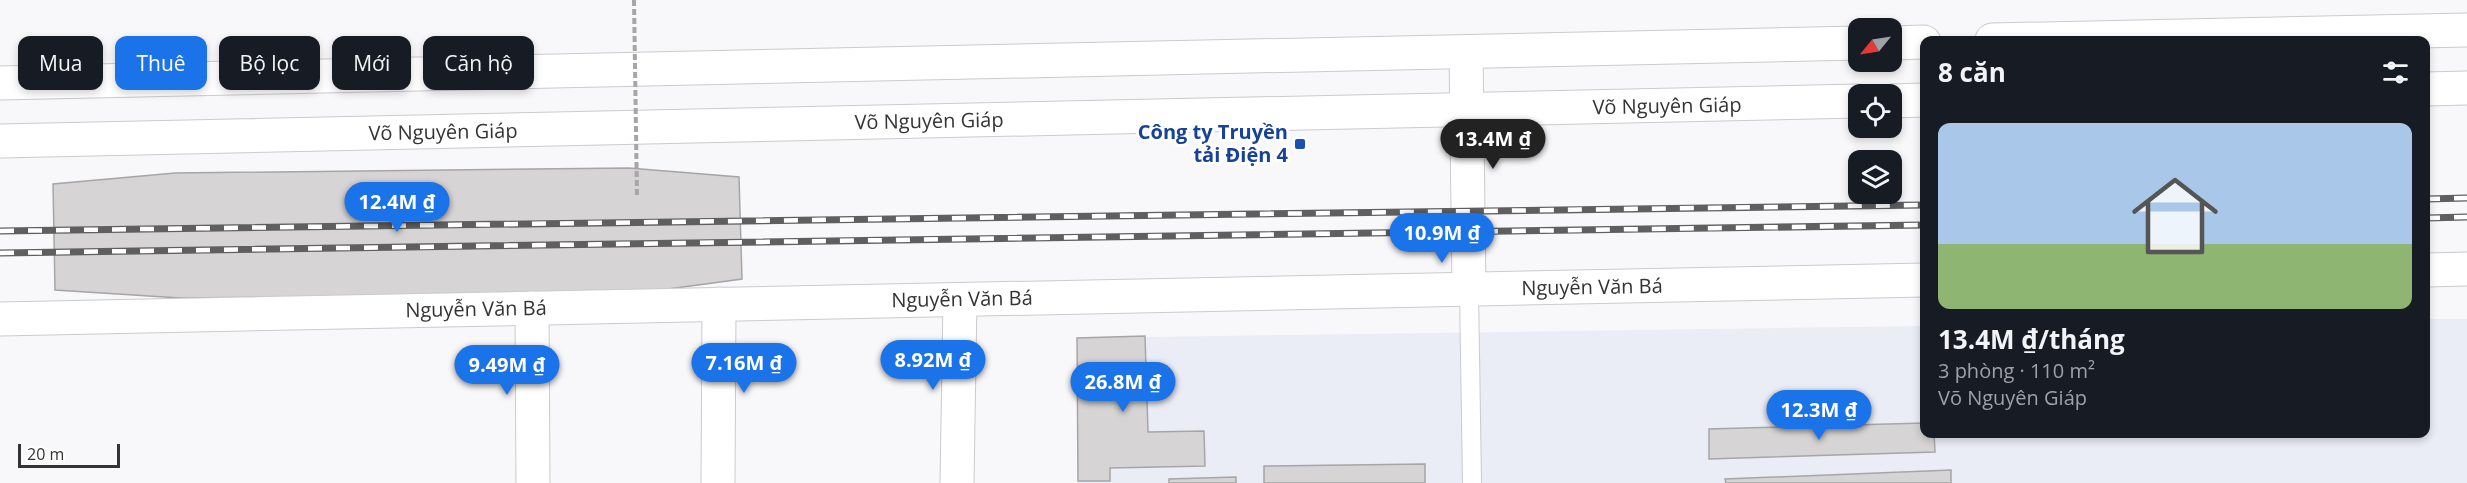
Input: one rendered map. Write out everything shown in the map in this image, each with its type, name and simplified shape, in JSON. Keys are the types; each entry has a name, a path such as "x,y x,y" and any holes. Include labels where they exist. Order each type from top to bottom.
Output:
{"main road":[{"path":"2182,36 2467,30"},
{"path":"1902,43 1920,42"},
{"path":"0,83 1848,43"},
{"path":"1466,52 1469,289"},
{"path":"2430,89 2467,88"},
{"path":"1902,101 1920,100"},
{"name":"Võ Nguyên Giáp","path":"0,141 1848,101"},
{"path":"2430,270 2467,269"},
{"name":"Nguyễn Văn Bá","path":"0,319 1920,280"},
{"path":"957,483 960,300"},
{"path":"718,483 719,304"},
{"path":"532,308 533,483"}],"lane":[{"path":"1469,289 1472,483"}],"path":[{"path":"634,0 637,196"}],"shaded area":[{"path":"2430,319 2467,319 2467,483 1078,483 1077,338 1920,326 1920,438 2430,438"}],"building":[{"path":"629,168 739,177 742,279 631,294 180,298 55,290 53,184 175,173"},
{"path":"1145,336 1148,432 1204,431 1205,466 1110,468 1110,481 1078,481 1077,338"},
{"path":"1920,423 1920,438 1934,438 1935,452 1709,459 1709,429"},
{"path":"1425,464 1425,483 1264,483 1264,466"},
{"path":"1951,470 1951,483 1726,483 1725,479"},
{"path":"1236,477 1236,483 1169,483 1169,479"}],"railway":[{"path":"2430,199 2467,198"},
{"path":"0,231 1920,205"},
{"path":"2430,218 2467,217"},
{"path":"0,253 1920,225"}],"place":[{"name":"Công ty Truyền tải Điện 4","path":"1300,144"}]}
